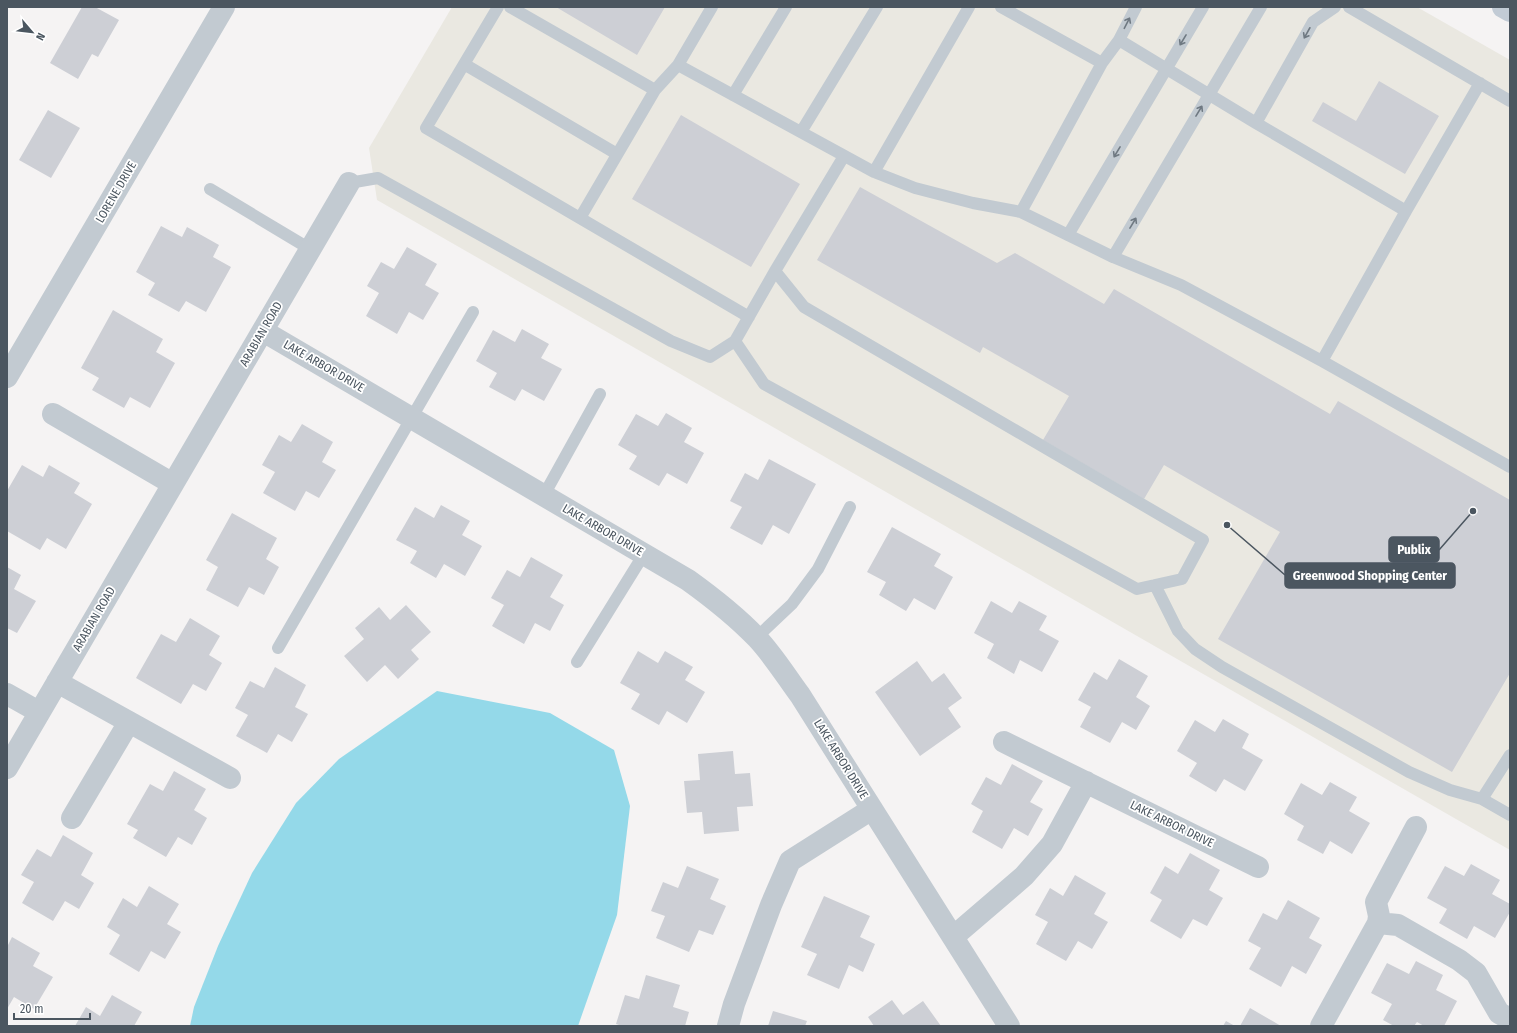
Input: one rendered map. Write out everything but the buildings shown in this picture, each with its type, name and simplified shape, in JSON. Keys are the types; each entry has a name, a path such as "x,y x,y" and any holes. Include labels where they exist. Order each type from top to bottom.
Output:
{"main road":[{"path":"1503,7 1510,11"}],"street":[{"name":"LORENE DRIVE","path":"7,377 224,7"},
{"name":"ARABIAN ROAD","path":"7,768 349,183"},
{"name":"LAKE ARBOR DRIVE","path":"263,331 688,580 717,601 768,651 800,694 1009,1026"},
{"path":"53,414 173,484"},
{"path":"57,682 230,778"},
{"path":"7,694 39,712"},
{"path":"72,818 129,722"},
{"name":"LAKE ARBOR DRIVE","path":"1004,742 1258,867"},
{"path":"953,937 1024,876 1052,844 1086,782"},
{"name":"LAKE ARBOR DRIVE","path":"728,1026 734,1004 790,861 872,809"},
{"path":"1321,1026 1378,923 1379,916 1376,902 1416,827"},
{"path":"1378,923 1398,925 1459,960 1476,974 1499,1013 1510,1019"}],"lane":[{"path":"498,7 426,128 748,317"},
{"path":"510,7 655,90"},
{"path":"580,218 616,154 655,90 678,65 712,7"},
{"path":"733,96 786,7"},
{"path":"801,132 877,7"},
{"path":"874,172 969,7"},
{"path":"1001,7 1102,63"},
{"path":"1022,212 1102,63 1119,40 1136,7"},
{"path":"1068,235 1166,68 1204,7"},
{"path":"1113,257 1261,7"},
{"path":"1256,123 1313,22 1335,7"},
{"path":"1349,7 1510,101"},
{"path":"1119,40 1406,211"},
{"path":"464,64 616,154"},
{"path":"678,65 874,172 915,188 973,203 1022,212 1113,257 1181,285 1322,361 1510,467"},
{"path":"1322,361 1480,83"},
{"path":"349,183 378,178 671,342 710,357 735,341 844,156"},
{"path":"210,189 310,249"},
{"path":"735,341 764,384 1137,589 1182,579 1203,540 804,307 775,271"},
{"path":"278,648 473,312"},
{"path":"544,495 600,394"},
{"path":"756,638 792,604 818,568 850,507"},
{"path":"578,662 644,554"},
{"path":"1155,585 1178,631 1195,649 1222,667 1409,772 1450,790 1482,799 1510,815"},
{"path":"1482,799 1510,755"}],"shaded area":[{"path":"452,7 1417,7 1510,60 1510,850 377,200 369,148"}],"water":[{"path":"437,691 550,713 614,750 630,806 617,915 578,1026 190,1026 194,1007 218,946 252,873 296,803 339,759"}],"place":[{"name":"Publix","path":"1473,511"},
{"name":"Greenwood Shopping Center","path":"1227,525"}]}
